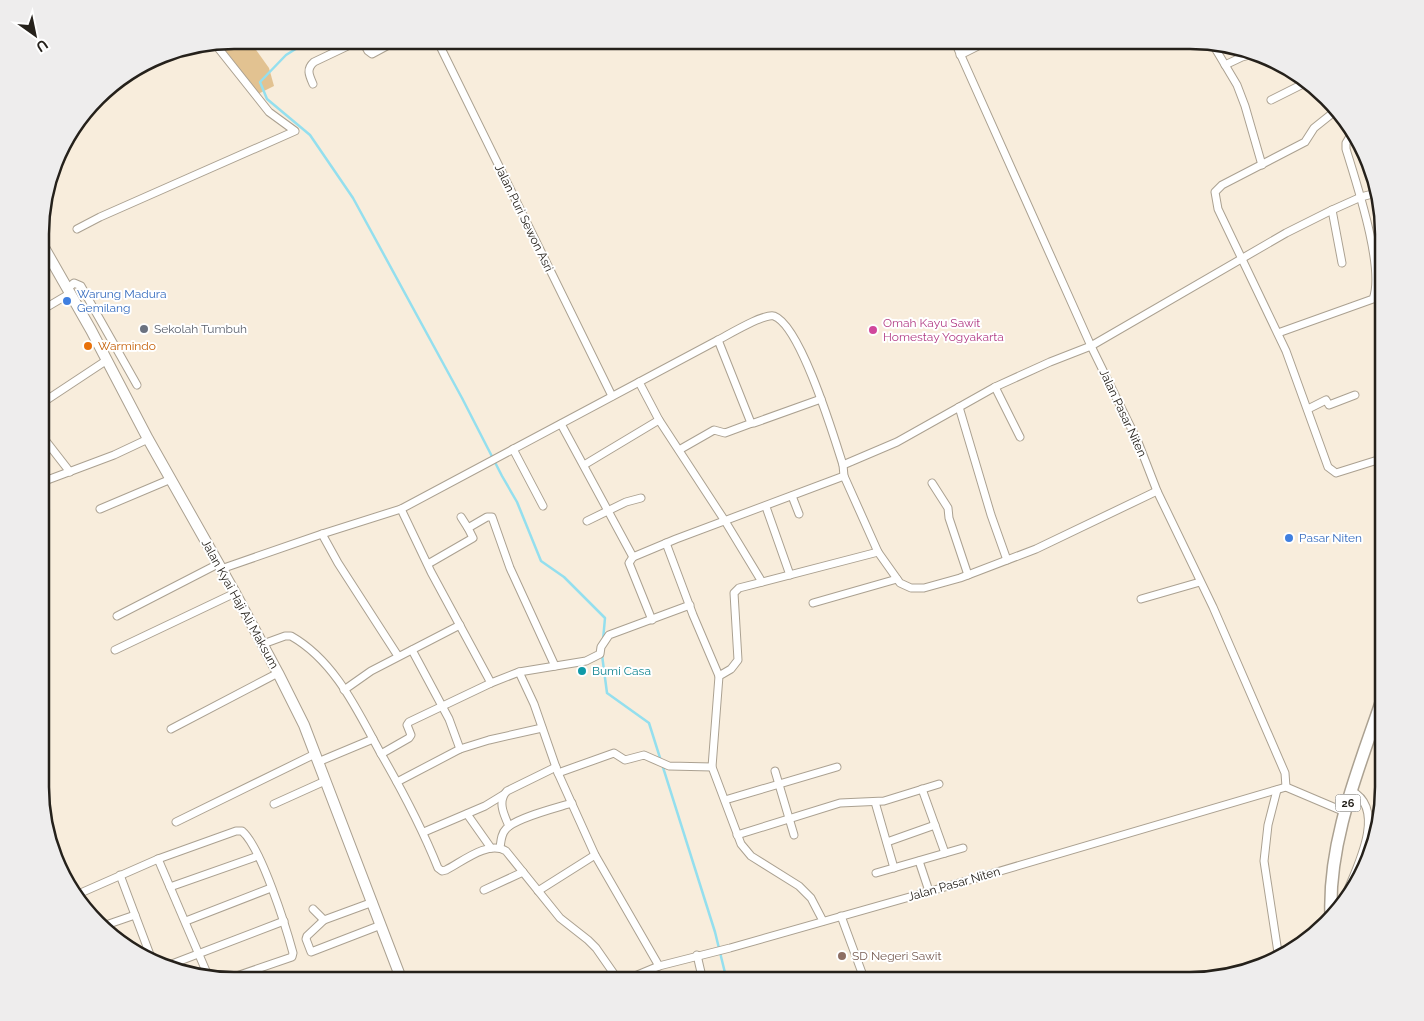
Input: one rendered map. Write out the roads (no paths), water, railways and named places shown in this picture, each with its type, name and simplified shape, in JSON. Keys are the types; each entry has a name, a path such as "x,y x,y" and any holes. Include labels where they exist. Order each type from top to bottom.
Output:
{"main road":[{"name":"26","path":"1331,907 1335,853 1345,812 1375,721"}],"street":[{"path":"77,229 294,131 269,112 219,49"},
{"path":"313,84 309,73 310,66 314,62 341,49"},
{"path":"367,49 372,54 381,49"},
{"name":"Jalan Puri Sewon Asri","path":"440,49 612,396"},
{"name":"Jalan Pasar Niten","path":"644,972 659,966 730,948 1286,787 1285,773 1213,607 1157,491 1138,442 1091,346 958,49"},
{"path":"960,54 971,49"},
{"path":"1216,50 1237,85 1262,165"},
{"path":"1225,64 1245,57"},
{"path":"1271,100 1300,85"},
{"path":"1331,114 1314,128 1306,142 1222,185 1215,192 1218,209 1278,333 1328,468 1336,473 1375,461"},
{"path":"1349,138 1346,143 1346,149 1361,197 1372,243 1375,273"},
{"path":"843,465 897,442 995,387 1091,346 1242,258 1332,210 1371,194"},
{"path":"1332,210 1342,263"},
{"name":"Jalan Kyai Haji Ali Maksum","path":"49,257 91,330 148,439 263,644 304,725 399,972"},
{"path":"49,305 68,291 74,283 80,284 137,385"},
{"path":"1278,333 1373,299 1375,288"},
{"path":"117,616 220,566 400,508 765,317 775,316 792,334 821,398 843,465 844,476 878,552 900,583 911,588 924,588 968,575 1036,549 1157,491"},
{"path":"91,330 103,322"},
{"path":"718,340 749,420 752,423"},
{"path":"49,398 107,360"},
{"path":"638,382 659,420 725,521 762,582"},
{"path":"995,387 1020,437"},
{"path":"1308,410 1326,400 1329,405 1355,395"},
{"path":"679,450 714,430 724,433 821,398"},
{"path":"958,407 1007,560"},
{"path":"584,465 659,420"},
{"path":"561,424 633,558"},
{"path":"49,480 148,439"},
{"path":"49,445 70,472"},
{"path":"513,449 543,506"},
{"path":"652,620 629,563 633,558 666,543 766,507 844,476"},
{"path":"100,509 171,479"},
{"path":"932,483 948,508 949,518 968,575"},
{"path":"792,496 798,514"},
{"path":"587,521 608,510 641,498"},
{"path":"766,507 790,575"},
{"path":"400,508 491,683"},
{"path":"428,564 473,538 461,517"},
{"path":"468,528 487,517 493,519 510,568 555,666"},
{"path":"322,534 338,563 398,656"},
{"path":"666,543 719,676 712,767 737,835 748,854 786,876 805,891 814,902 823,921"},
{"path":"719,676 731,669 738,660 734,593 739,588 878,552"},
{"path":"813,603 897,579"},
{"path":"1141,599 1200,582"},
{"path":"115,650 235,593"},
{"path":"382,754 409,738 411,735 407,725 409,722 442,706 519,672 594,658 600,654 601,647 609,635 690,605"},
{"path":"344,690 371,671 460,625"},
{"path":"263,644 285,636 293,638 323,662 344,690 382,754 424,832 438,868 442,871 446,870 480,852 492,848 500,848 506,851 560,918 588,940 614,972"},
{"path":"412,650 442,706 460,749"},
{"path":"519,672 534,704 557,770 595,855 659,966"},
{"path":"171,729 278,673"},
{"path":"397,782 460,749 542,728"},
{"path":"176,822 316,758 373,739"},
{"path":"424,832 484,806 507,791 557,770 612,753 616,753 625,760 644,755 669,766 712,767"},
{"path":"725,800 837,767"},
{"path":"775,770 794,835"},
{"path":"274,804 325,781"},
{"path":"737,835 840,803 875,802 939,784"},
{"path":"1286,787 1345,812"},
{"path":"922,790 945,853"},
{"path":"1277,790 1268,825 1264,861 1278,950"},
{"path":"1352,791 1361,796 1369,814 1367,839 1360,861"},
{"path":"503,795 502,802 509,826"},
{"path":"875,802 894,868"},
{"path":"500,848 501,838 505,830 513,823 572,803"},
{"path":"467,814 492,848"},
{"path":"887,842 935,825"},
{"path":"82,892 158,859 240,830 245,832 258,856 271,888 293,953 292,956 247,972"},
{"path":"876,873 963,848"},
{"path":"538,891 595,855"},
{"path":"170,888 258,856"},
{"path":"158,859 206,971"},
{"path":"919,861 929,891"},
{"path":"484,890 523,872"},
{"path":"120,875 135,915 145,950"},
{"path":"186,921 271,888"},
{"path":"1330,896 1341,895"},
{"path":"373,902 324,920 306,939 311,952 381,925"},
{"path":"313,909 324,920"},
{"path":"109,924 135,915"},
{"path":"842,916 862,972"},
{"path":"176,963 284,922"},
{"path":"697,956 701,972"}],"waterway":[{"path":"296,49 286,55 260,82 267,99 310,135 353,198 517,502 541,561 564,577 605,618 603,640"},
{"path":"602,655 607,693 649,723 715,932 725,972"}],"place":[{"name":"Warung Madura Gemilang","path":"67,301"},
{"name":"Sekolah Tumbuh","path":"144,329"},
{"name":"Omah Kayu Sawit Homestay Yogyakarta","path":"873,330"},
{"name":"Warmindo","path":"88,346"},
{"name":"Pasar Niten","path":"1289,538"},
{"name":"Bumi Casa","path":"582,671"},
{"name":"SD Negeri Sawit","path":"842,956"}]}
